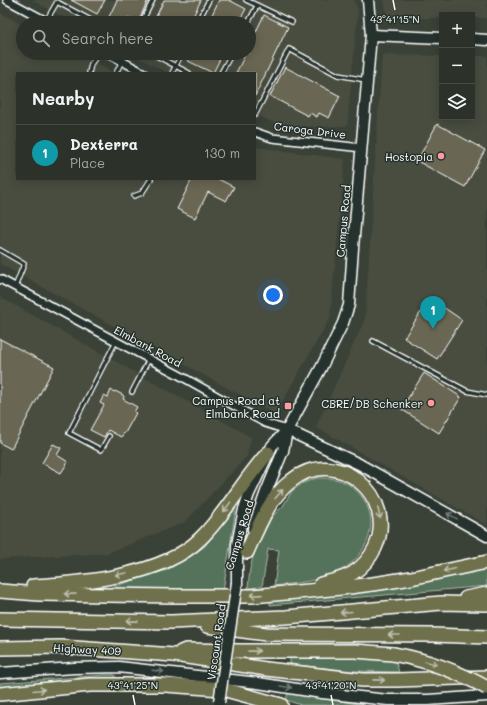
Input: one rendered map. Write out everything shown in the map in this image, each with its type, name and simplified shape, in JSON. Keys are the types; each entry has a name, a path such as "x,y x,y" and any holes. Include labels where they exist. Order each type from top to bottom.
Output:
{"highway":[{"path":"0,590 102,578 127,573 168,560 200,540 225,510 258,464 268,453"},
{"path":"247,552 271,502 289,482 296,477 310,471 327,469 345,473 360,482 375,500 380,515 380,532 372,553 363,565 351,574 337,580 295,592"},
{"path":"0,590 39,594 206,597 252,596 342,588 410,578 487,562"},
{"path":"0,619 171,622 286,617 441,603 487,594"},
{"path":"441,603 487,604"},
{"path":"171,622 266,634 433,635 487,637"},
{"name":"Highway 409","path":"0,648 61,647 174,655"},
{"path":"174,655 186,650 355,651 393,654 429,662 443,667 471,679 487,688"},
{"path":"174,655 273,670 364,680 487,677"},
{"path":"0,694 90,685 165,685 222,689 281,705"}],"street":[{"path":"7,0 37,16"},
{"name":"Campus Road","path":"237,583 237,545 244,510 249,494 268,453 272,446 287,430 342,327 349,305 352,248 371,36 368,0"},
{"path":"371,36 439,38"},
{"path":"475,39 487,40"},
{"path":"122,61 136,71"},
{"name":"Caroga Drive","path":"256,132 272,138 362,148"},
{"name":"Elmbank Road","path":"0,279 266,422 287,430"},
{"path":"287,430 359,464 486,535"},
{"name":"Campus Road","path":"237,583 256,517 283,451 287,430"},
{"name":"Viscount Road","path":"219,704 237,583"},
{"path":"0,673 74,668 119,667 388,700 487,696"}],"lane":[{"path":"145,16 153,0"},
{"path":"201,16 209,0"},
{"path":"246,0 292,22"},
{"path":"51,16 57,2 83,16"},
{"path":"252,16 257,6"},
{"path":"256,114 289,49 338,75 367,80"},
{"path":"89,72 91,64 94,60"},
{"path":"164,60 187,72"},
{"path":"173,72 179,60"},
{"path":"222,72 228,60"},
{"path":"116,72 122,61"},
{"path":"134,196 142,193 150,180"},
{"path":"0,250 24,264 15,287"},
{"path":"109,436 101,450 69,433 116,341"},
{"path":"373,341 467,391 487,395"},
{"path":"132,392 149,359"}],"shaded area":[{"path":"32,0 354,0 358,11 347,126 283,127 256,114 256,72 167,72 142,60 256,60 256,16 61,16"},
{"path":"384,0 487,0 487,18 475,18 475,12 439,12 439,18 388,18"},
{"path":"0,13 16,21 16,60 90,60 112,72 16,72 16,180 256,180 256,147 345,159 330,318 275,414 0,264"},
{"path":"382,55 439,56 439,120 475,120 475,56 487,56 487,525 316,427 365,319"},
{"path":"0,297 251,437 247,456 185,522 108,553 0,559"}],"green space":[{"path":"317,478 334,479 344,482 354,488 362,497 368,507 371,528 364,547 351,564 335,574 309,581 274,586 279,550 268,549 262,587 248,588 250,569 254,553 271,518 283,506 292,491 303,483"},
{"path":"236,508 223,591 105,589 167,570 204,547"},
{"path":"487,569 487,586 270,605 270,601 379,588"},
{"path":"290,657 353,657 395,660 399,672 353,671 297,665 290,664"},
{"path":"115,675 115,679 0,688 0,683"},
{"path":"288,693 365,705 301,705 286,700"}],"building":[{"path":"71,0 105,0 97,14"},
{"path":"117,0 148,0 141,16 109,16"},
{"path":"164,0 201,0 193,16 156,16"},
{"path":"219,0 229,0 246,9 242,16 211,16"},
{"path":"264,15 288,27 256,94 256,72 236,72 242,60 256,60 256,32"},
{"path":"188,60 220,60 214,72"},
{"path":"285,67 340,96 329,118 319,113 317,117 310,113 308,116 270,96"},
{"path":"437,124 485,150 465,187 417,161"},
{"path":"192,180 220,180 234,187 226,201 208,192 195,218 177,209"},
{"path":"430,298 462,320 437,359 404,338"},
{"path":"0,339 54,367 11,449 0,443"},
{"name":"CBRE/DB Schenker","path":"424,373 461,397 439,433 401,409"},
{"path":"111,390 123,395 123,399 137,407 134,412 136,413 125,433 121,437 108,430 104,437 90,430 104,405 100,403 104,395 108,397"},
{"path":"53,444 61,448 57,455 68,462 61,473 42,463"}],"place":[{"name":"Hostopia","path":"441,156"},
{"name":"Dexterra","path":"433,329"},
{"name":"CBRE/DB Schenker","path":"431,403"},
{"name":"Campus Road at Elmbank Road","path":"288,406"}]}
